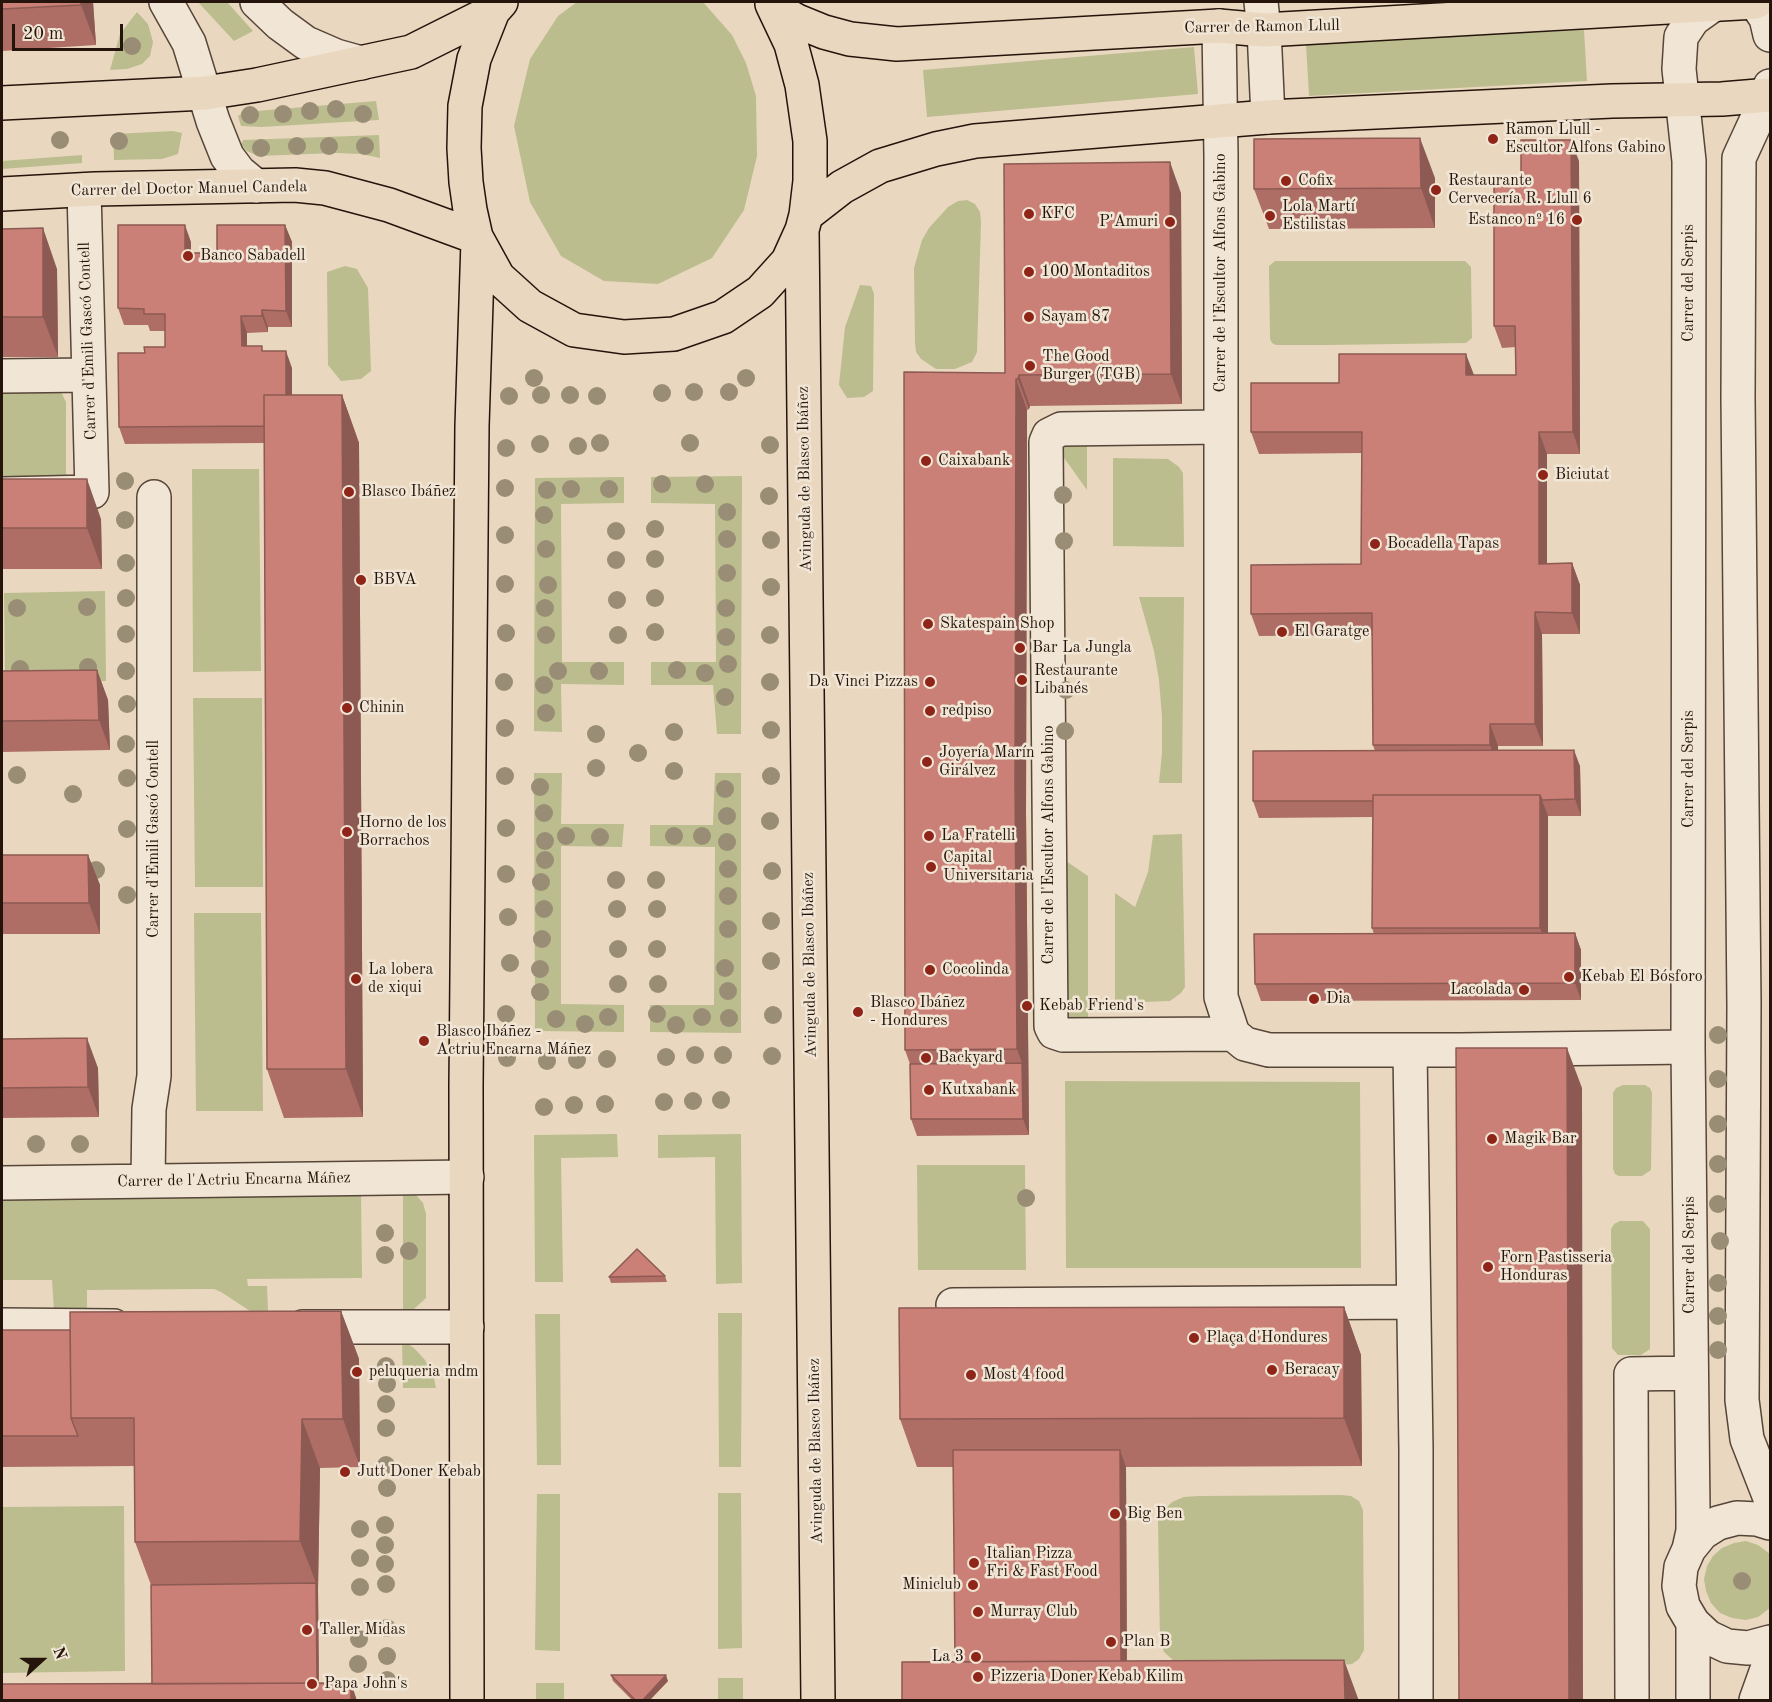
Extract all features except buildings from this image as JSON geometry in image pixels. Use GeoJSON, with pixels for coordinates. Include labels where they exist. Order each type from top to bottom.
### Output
{"type":"FeatureCollection","features":[{"type":"Feature","properties":{"kind":"main road","name":"Carrer de Ramon Llull"},"geometry":{"type":"LineString","coordinates":[[772,5],[797,21],[824,32],[850,39],[897,44],[1219,26],[1262,16],[1740,2]]}},
{"type":"Feature","properties":{"kind":"main road"},"geometry":{"type":"LineString","coordinates":[[477,239],[498,277],[530,306],[574,330],[624,337],[674,334],[723,317],[760,292],[788,261],[804,223],[810,181],[810,141],[802,85],[791,44],[772,5]]}},
{"type":"Feature","properties":{"kind":"main road"},"geometry":{"type":"LineString","coordinates":[[2,103],[205,93],[257,85],[411,52],[497,6]]}},
{"type":"Feature","properties":{"kind":"main road"},"geometry":{"type":"LineString","coordinates":[[468,1701],[466,1177],[472,426],[477,239],[466,182],[464,148],[465,106],[474,59],[497,6]]}},
{"type":"Feature","properties":{"kind":"main road"},"geometry":{"type":"LineString","coordinates":[[804,223],[862,174],[936,148],[975,141],[1268,117],[1682,100],[1770,92]]}},
{"type":"Feature","properties":{"kind":"main road","name":"Carrer del Doctor Manuel Candela"},"geometry":{"type":"LineString","coordinates":[[2,194],[295,185],[343,191],[410,212],[477,239]]}},
{"type":"Feature","properties":{"kind":"main road","name":"Avinguda de Blasco Ibáñez"},"geometry":{"type":"LineString","coordinates":[[804,223],[818,1701]]}},
{"type":"Feature","properties":{"kind":"street"},"geometry":{"type":"LineString","coordinates":[[166,2],[189,43],[213,121],[227,156],[239,172],[256,186]]}},
{"type":"Feature","properties":{"kind":"street"},"geometry":{"type":"LineString","coordinates":[[256,2],[280,24],[306,42],[336,56],[361,63]]}},
{"type":"Feature","properties":{"kind":"street"},"geometry":{"type":"LineString","coordinates":[[1740,2],[1766,18],[1770,35]]}},
{"type":"Feature","properties":{"kind":"street","name":"Carrer del Serpis"},"geometry":{"type":"LineString","coordinates":[[1693,1623],[1683,1606],[1679,1587],[1681,1567],[1689,1549],[1693,1531],[1693,1511],[1688,1047],[1689,161],[1679,69],[1681,37],[1693,19],[1740,2]]}},
{"type":"Feature","properties":{"kind":"street"},"geometry":{"type":"LineString","coordinates":[[1262,16],[1268,117]]}},
{"type":"Feature","properties":{"kind":"street","name":"Carrer de l'Escultor Alfons Gabino"},"geometry":{"type":"LineString","coordinates":[[1219,26],[1221,120],[1221,427],[1221,997],[1239,1039],[1063,1035],[1054,1032],[1051,1026],[1046,442],[1049,435],[1061,429],[1221,427]]}},
{"type":"Feature","properties":{"kind":"street"},"geometry":{"type":"LineString","coordinates":[[1770,92],[1739,158],[1738,410],[1744,1005],[1742,1400],[1747,1439],[1770,1498]]}},
{"type":"Feature","properties":{"kind":"street","name":"Carrer d'Emili Gascó Contell"},"geometry":{"type":"LineString","coordinates":[[2,494],[92,492],[84,190]]}},
{"type":"Feature","properties":{"kind":"street"},"geometry":{"type":"LineString","coordinates":[[2,376],[89,375]]}},
{"type":"Feature","properties":{"kind":"street","name":"Carrer d'Emili Gascó Contell"},"geometry":{"type":"LineString","coordinates":[[148,1181],[149,1109],[154,1076],[154,497]]}},
{"type":"Feature","properties":{"kind":"street"},"geometry":{"type":"LineString","coordinates":[[1239,1039],[1269,1050],[1410,1051],[1688,1047]]}},
{"type":"Feature","properties":{"kind":"street"},"geometry":{"type":"LineString","coordinates":[[1410,1051],[1416,1701]]}},
{"type":"Feature","properties":{"kind":"street","name":"Carrer de l'Actriu Encarna Máñez"},"geometry":{"type":"LineString","coordinates":[[2,1183],[466,1177]]}},
{"type":"Feature","properties":{"kind":"street"},"geometry":{"type":"LineString","coordinates":[[953,1305],[1413,1302]]}},
{"type":"Feature","properties":{"kind":"street"},"geometry":{"type":"LineString","coordinates":[[2,1325],[142,1326]]}},
{"type":"Feature","properties":{"kind":"street"},"geometry":{"type":"LineString","coordinates":[[268,1327],[467,1327]]}},
{"type":"Feature","properties":{"kind":"street"},"geometry":{"type":"LineString","coordinates":[[1632,1701],[1631,1374],[1690,1373]]}},
{"type":"Feature","properties":{"kind":"street"},"geometry":{"type":"LineString","coordinates":[[1689,1549],[1702,1533],[1718,1523],[1737,1518],[1757,1518],[1770,1523]]}},
{"type":"Feature","properties":{"kind":"street"},"geometry":{"type":"LineString","coordinates":[[1693,1623],[1708,1637],[1727,1646],[1748,1648],[1770,1642]]}},
{"type":"Feature","properties":{"kind":"street"},"geometry":{"type":"LineString","coordinates":[[1693,1623],[1693,1701]]}},
{"type":"Feature","properties":{"kind":"street"},"geometry":{"type":"LineString","coordinates":[[1756,1701],[1770,1661]]}},
{"type":"Feature","properties":{"kind":"green space"},"geometry":{"type":"Polygon","coordinates":[[[198,2],[227,2],[253,31],[234,41],[198,2]]]}},
{"type":"Feature","properties":{"kind":"green space"},"geometry":{"type":"Polygon","coordinates":[[[577,2],[703,2],[732,35],[746,63],[756,96],[757,156],[744,210],[712,258],[658,284],[604,281],[561,256],[530,202],[514,126],[530,59],[558,16],[577,2]]]}},
{"type":"Feature","properties":{"kind":"green space"},"geometry":{"type":"Polygon","coordinates":[[[137,12],[148,24],[153,42],[150,56],[142,64],[127,69],[110,70],[120,34],[137,12]]]}},
{"type":"Feature","properties":{"kind":"green space"},"geometry":{"type":"Polygon","coordinates":[[[1584,30],[1587,81],[1309,96],[1306,44],[1584,30]]]}},
{"type":"Feature","properties":{"kind":"green space"},"geometry":{"type":"Polygon","coordinates":[[[1194,47],[1198,94],[927,117],[923,70],[1194,47]]]}},
{"type":"Feature","properties":{"kind":"green space"},"geometry":{"type":"Polygon","coordinates":[[[376,101],[379,120],[261,127],[241,126],[238,116],[244,112],[376,101]]]}},
{"type":"Feature","properties":{"kind":"green space"},"geometry":{"type":"Polygon","coordinates":[[[173,131],[182,133],[178,154],[162,159],[114,160],[113,134],[173,131]]]}},
{"type":"Feature","properties":{"kind":"green space"},"geometry":{"type":"Polygon","coordinates":[[[379,135],[380,158],[361,154],[336,153],[258,156],[241,145],[243,140],[379,135]]]}},
{"type":"Feature","properties":{"kind":"green space"},"geometry":{"type":"Polygon","coordinates":[[[82,155],[82,163],[2,169],[2,161],[82,155]]]}},
{"type":"Feature","properties":{"kind":"green space"},"geometry":{"type":"Polygon","coordinates":[[[967,200],[975,204],[980,212],[981,222],[977,352],[972,362],[955,369],[936,369],[921,359],[916,352],[914,268],[922,240],[929,228],[948,207],[958,201],[967,200]]]}},
{"type":"Feature","properties":{"kind":"green space"},"geometry":{"type":"Polygon","coordinates":[[[1275,261],[1465,261],[1471,267],[1472,338],[1466,343],[1276,345],[1270,339],[1269,266],[1275,261]]]}},
{"type":"Feature","properties":{"kind":"green space"},"geometry":{"type":"Polygon","coordinates":[[[345,266],[357,269],[368,288],[371,371],[361,379],[341,381],[328,365],[327,272],[345,266]]]}},
{"type":"Feature","properties":{"kind":"green space"},"geometry":{"type":"Polygon","coordinates":[[[860,285],[871,286],[874,294],[873,391],[864,397],[847,398],[839,385],[845,327],[860,285]]]}},
{"type":"Feature","properties":{"kind":"green space"},"geometry":{"type":"Polygon","coordinates":[[[56,390],[61,392],[66,402],[66,476],[2,482],[2,392],[56,390]]]}},
{"type":"Feature","properties":{"kind":"green space"},"geometry":{"type":"Polygon","coordinates":[[[1063,438],[1087,438],[1087,490],[1062,455],[1063,438]]]}},
{"type":"Feature","properties":{"kind":"green space"},"geometry":{"type":"Polygon","coordinates":[[[1113,458],[1168,459],[1179,467],[1183,473],[1184,547],[1113,546],[1113,458]]]}},
{"type":"Feature","properties":{"kind":"green space"},"geometry":{"type":"Polygon","coordinates":[[[192,469],[259,469],[261,671],[193,672],[192,469]]]}},
{"type":"Feature","properties":{"kind":"green space"},"geometry":{"type":"Polygon","coordinates":[[[742,476],[741,734],[717,734],[713,685],[651,685],[651,662],[716,662],[715,504],[651,503],[651,477],[742,476]]]}},
{"type":"Feature","properties":{"kind":"green space"},"geometry":{"type":"Polygon","coordinates":[[[624,477],[624,503],[561,504],[562,662],[624,662],[624,685],[561,684],[562,732],[534,731],[535,478],[624,477]]]}},
{"type":"Feature","properties":{"kind":"green space"},"geometry":{"type":"Polygon","coordinates":[[[105,591],[106,681],[5,683],[4,593],[105,591]]]}},
{"type":"Feature","properties":{"kind":"green space"},"geometry":{"type":"Polygon","coordinates":[[[1139,597],[1184,597],[1182,783],[1159,783],[1162,717],[1159,680],[1154,651],[1139,597]]]}},
{"type":"Feature","properties":{"kind":"green space"},"geometry":{"type":"Polygon","coordinates":[[[193,698],[262,698],[263,887],[195,887],[193,698]]]}},
{"type":"Feature","properties":{"kind":"green space"},"geometry":{"type":"Polygon","coordinates":[[[534,773],[562,773],[561,824],[624,824],[622,847],[561,846],[561,1004],[624,1005],[624,1032],[535,1031],[534,773]]]}},
{"type":"Feature","properties":{"kind":"green space"},"geometry":{"type":"Polygon","coordinates":[[[715,773],[741,773],[741,1033],[650,1032],[650,1005],[714,1005],[715,847],[650,846],[650,825],[713,825],[715,773]]]}},
{"type":"Feature","properties":{"kind":"green space"},"geometry":{"type":"Polygon","coordinates":[[[1182,834],[1185,987],[1170,1001],[1115,1003],[1115,893],[1135,907],[1148,872],[1153,835],[1182,834]]]}},
{"type":"Feature","properties":{"kind":"green space"},"geometry":{"type":"Polygon","coordinates":[[[1063,859],[1088,876],[1088,1021],[1064,1022],[1063,859]]]}},
{"type":"Feature","properties":{"kind":"green space"},"geometry":{"type":"Polygon","coordinates":[[[194,913],[261,913],[263,1111],[196,1111],[194,913]]]}},
{"type":"Feature","properties":{"kind":"green space"},"geometry":{"type":"Polygon","coordinates":[[[1065,1081],[1360,1082],[1361,1268],[1066,1268],[1065,1081]]]}},
{"type":"Feature","properties":{"kind":"green space"},"geometry":{"type":"Polygon","coordinates":[[[1623,1085],[1645,1085],[1652,1093],[1651,1170],[1642,1176],[1619,1176],[1613,1169],[1613,1093],[1616,1088],[1623,1085]]]}},
{"type":"Feature","properties":{"kind":"green space"},"geometry":{"type":"Polygon","coordinates":[[[617,1134],[618,1157],[561,1158],[563,1282],[535,1282],[534,1135],[617,1134]]]}},
{"type":"Feature","properties":{"kind":"green space"},"geometry":{"type":"Polygon","coordinates":[[[741,1134],[742,1283],[716,1284],[715,1157],[658,1158],[658,1135],[741,1134]]]}},
{"type":"Feature","properties":{"kind":"green space"},"geometry":{"type":"Polygon","coordinates":[[[917,1165],[1025,1165],[1026,1270],[918,1270],[917,1165]]]}},
{"type":"Feature","properties":{"kind":"green space"},"geometry":{"type":"Polygon","coordinates":[[[361,1190],[362,1278],[247,1279],[248,1286],[267,1286],[268,1311],[250,1311],[221,1292],[214,1289],[201,1289],[87,1290],[87,1310],[54,1311],[52,1280],[2,1280],[2,1192],[361,1190]]]}},
{"type":"Feature","properties":{"kind":"green space"},"geometry":{"type":"Polygon","coordinates":[[[403,1190],[416,1195],[423,1203],[426,1214],[426,1298],[413,1310],[403,1312],[403,1190]]]}},
{"type":"Feature","properties":{"kind":"green space"},"geometry":{"type":"Polygon","coordinates":[[[1620,1221],[1643,1221],[1650,1229],[1650,1349],[1641,1355],[1618,1355],[1612,1348],[1611,1229],[1620,1221]]]}},
{"type":"Feature","properties":{"kind":"green space"},"geometry":{"type":"Polygon","coordinates":[[[718,1313],[742,1313],[741,1467],[719,1467],[718,1313]]]}},
{"type":"Feature","properties":{"kind":"green space"},"geometry":{"type":"Polygon","coordinates":[[[535,1314],[560,1314],[561,1465],[537,1465],[535,1314]]]}},
{"type":"Feature","properties":{"kind":"green space"},"geometry":{"type":"Polygon","coordinates":[[[402,1340],[414,1348],[425,1360],[436,1388],[403,1388],[402,1340]]]}},
{"type":"Feature","properties":{"kind":"green space"},"geometry":{"type":"Polygon","coordinates":[[[718,1493],[741,1493],[742,1648],[718,1649],[718,1493]]]}},
{"type":"Feature","properties":{"kind":"green space"},"geometry":{"type":"Polygon","coordinates":[[[537,1494],[560,1494],[560,1651],[535,1650],[537,1494]]]}},
{"type":"Feature","properties":{"kind":"green space"},"geometry":{"type":"Polygon","coordinates":[[[1198,1496],[1351,1496],[1359,1501],[1363,1510],[1364,1650],[1359,1659],[1352,1664],[1342,1665],[1174,1661],[1164,1652],[1160,1641],[1158,1520],[1172,1502],[1184,1497],[1198,1496]]]}},
{"type":"Feature","properties":{"kind":"green space"},"geometry":{"type":"Polygon","coordinates":[[[124,1506],[125,1671],[2,1673],[2,1507],[124,1506]]]}},
{"type":"Feature","properties":{"kind":"green space"},"geometry":{"type":"Polygon","coordinates":[[[1746,1541],[1758,1545],[1770,1554],[1770,1608],[1758,1617],[1746,1620],[1720,1613],[1711,1603],[1704,1579],[1707,1566],[1713,1556],[1722,1548],[1746,1541]]]}},
{"type":"Feature","properties":{"kind":"green space"},"geometry":{"type":"Polygon","coordinates":[[[718,1678],[743,1678],[743,1700],[718,1700],[718,1678]]]}},
{"type":"Feature","properties":{"kind":"green space"},"geometry":{"type":"Polygon","coordinates":[[[536,1683],[564,1683],[564,1700],[536,1700],[536,1683]]]}},
{"type":"Feature","properties":{"kind":"place","name":"Ramon Llull - Escultor Alfons Gabino"},"geometry":{"type":"Point","coordinates":[1493,139]}},
{"type":"Feature","properties":{"kind":"place","name":"Cofix"},"geometry":{"type":"Point","coordinates":[1286,181]}},
{"type":"Feature","properties":{"kind":"place","name":"Restaurante Cervecería R. Llull 6"},"geometry":{"type":"Point","coordinates":[1436,190]}},
{"type":"Feature","properties":{"kind":"place","name":"KFC"},"geometry":{"type":"Point","coordinates":[1029,214]}},
{"type":"Feature","properties":{"kind":"place","name":"Lola Martí Estilistas"},"geometry":{"type":"Point","coordinates":[1270,216]}},
{"type":"Feature","properties":{"kind":"place","name":"Estanco nº 16"},"geometry":{"type":"Point","coordinates":[1577,220]}},
{"type":"Feature","properties":{"kind":"place","name":"P'Amuri"},"geometry":{"type":"Point","coordinates":[1170,222]}},
{"type":"Feature","properties":{"kind":"place","name":"Banco Sabadell"},"geometry":{"type":"Point","coordinates":[188,256]}},
{"type":"Feature","properties":{"kind":"place","name":"100 Montaditos"},"geometry":{"type":"Point","coordinates":[1029,272]}},
{"type":"Feature","properties":{"kind":"place","name":"Sayam 87"},"geometry":{"type":"Point","coordinates":[1029,317]}},
{"type":"Feature","properties":{"kind":"place","name":"The Good Burger (TGB)"},"geometry":{"type":"Point","coordinates":[1030,366]}},
{"type":"Feature","properties":{"kind":"place","name":"Caixabank"},"geometry":{"type":"Point","coordinates":[926,461]}},
{"type":"Feature","properties":{"kind":"place","name":"Biciutat"},"geometry":{"type":"Point","coordinates":[1543,475]}},
{"type":"Feature","properties":{"kind":"place","name":"Blasco Ibáñez"},"geometry":{"type":"Point","coordinates":[349,492]}},
{"type":"Feature","properties":{"kind":"place","name":"Bocadella Tapas"},"geometry":{"type":"Point","coordinates":[1375,544]}},
{"type":"Feature","properties":{"kind":"place","name":"BBVA"},"geometry":{"type":"Point","coordinates":[361,580]}},
{"type":"Feature","properties":{"kind":"place","name":"Skatespain Shop"},"geometry":{"type":"Point","coordinates":[928,624]}},
{"type":"Feature","properties":{"kind":"place","name":"El Garatge"},"geometry":{"type":"Point","coordinates":[1282,632]}},
{"type":"Feature","properties":{"kind":"place","name":"Bar La Jungla"},"geometry":{"type":"Point","coordinates":[1020,648]}},
{"type":"Feature","properties":{"kind":"place","name":"Restaurante Libanés"},"geometry":{"type":"Point","coordinates":[1022,680]}},
{"type":"Feature","properties":{"kind":"place","name":"Da Vinci Pizzas"},"geometry":{"type":"Point","coordinates":[930,682]}},
{"type":"Feature","properties":{"kind":"place","name":"Chinin"},"geometry":{"type":"Point","coordinates":[347,708]}},
{"type":"Feature","properties":{"kind":"place","name":"redpiso"},"geometry":{"type":"Point","coordinates":[930,711]}},
{"type":"Feature","properties":{"kind":"place","name":"Joyería Marín Girálvez"},"geometry":{"type":"Point","coordinates":[927,762]}},
{"type":"Feature","properties":{"kind":"place","name":"Horno de los Borrachos"},"geometry":{"type":"Point","coordinates":[347,832]}},
{"type":"Feature","properties":{"kind":"place","name":"La Fratelli"},"geometry":{"type":"Point","coordinates":[929,836]}},
{"type":"Feature","properties":{"kind":"place","name":"Capital Universitaria"},"geometry":{"type":"Point","coordinates":[931,867]}},
{"type":"Feature","properties":{"kind":"place","name":"Cocolinda"},"geometry":{"type":"Point","coordinates":[930,970]}},
{"type":"Feature","properties":{"kind":"place","name":"Kebab El Bósforo"},"geometry":{"type":"Point","coordinates":[1569,977]}},
{"type":"Feature","properties":{"kind":"place","name":"La lobera de xiqui"},"geometry":{"type":"Point","coordinates":[356,979]}},
{"type":"Feature","properties":{"kind":"place","name":"Lacolada"},"geometry":{"type":"Point","coordinates":[1524,990]}},
{"type":"Feature","properties":{"kind":"place","name":"Dia"},"geometry":{"type":"Point","coordinates":[1314,999]}},
{"type":"Feature","properties":{"kind":"place","name":"Kebab Friend's"},"geometry":{"type":"Point","coordinates":[1027,1006]}},
{"type":"Feature","properties":{"kind":"place","name":"Blasco Ibáñez - Hondures"},"geometry":{"type":"Point","coordinates":[858,1012]}},
{"type":"Feature","properties":{"kind":"place","name":"Blasco Ibáñez - Actriu Encarna Máñez"},"geometry":{"type":"Point","coordinates":[424,1041]}},
{"type":"Feature","properties":{"kind":"place","name":"Backyard"},"geometry":{"type":"Point","coordinates":[926,1058]}},
{"type":"Feature","properties":{"kind":"place","name":"Kutxabank"},"geometry":{"type":"Point","coordinates":[929,1090]}},
{"type":"Feature","properties":{"kind":"place","name":"Magik Bar"},"geometry":{"type":"Point","coordinates":[1492,1139]}},
{"type":"Feature","properties":{"kind":"place","name":"Forn Pastisseria Honduras"},"geometry":{"type":"Point","coordinates":[1488,1267]}},
{"type":"Feature","properties":{"kind":"place","name":"Plaça d'Hondures"},"geometry":{"type":"Point","coordinates":[1194,1338]}},
{"type":"Feature","properties":{"kind":"place","name":"Beracay"},"geometry":{"type":"Point","coordinates":[1272,1370]}},
{"type":"Feature","properties":{"kind":"place","name":"peluqueria mdm"},"geometry":{"type":"Point","coordinates":[357,1372]}},
{"type":"Feature","properties":{"kind":"place","name":"Most 4 food"},"geometry":{"type":"Point","coordinates":[971,1375]}},
{"type":"Feature","properties":{"kind":"place","name":"Jutt Doner Kebab"},"geometry":{"type":"Point","coordinates":[345,1472]}},
{"type":"Feature","properties":{"kind":"place","name":"Big Ben"},"geometry":{"type":"Point","coordinates":[1115,1514]}},
{"type":"Feature","properties":{"kind":"place","name":"Italian Pizza Fri & Fast Food"},"geometry":{"type":"Point","coordinates":[974,1563]}},
{"type":"Feature","properties":{"kind":"place","name":"Miniclub"},"geometry":{"type":"Point","coordinates":[973,1585]}},
{"type":"Feature","properties":{"kind":"place","name":"Murray Club"},"geometry":{"type":"Point","coordinates":[978,1612]}},
{"type":"Feature","properties":{"kind":"place","name":"Taller Midas"},"geometry":{"type":"Point","coordinates":[307,1630]}},
{"type":"Feature","properties":{"kind":"place","name":"Plan B"},"geometry":{"type":"Point","coordinates":[1111,1642]}},
{"type":"Feature","properties":{"kind":"place","name":"La 3"},"geometry":{"type":"Point","coordinates":[976,1657]}},
{"type":"Feature","properties":{"kind":"place","name":"Pizzeria Doner Kebab Kilim"},"geometry":{"type":"Point","coordinates":[978,1677]}},
{"type":"Feature","properties":{"kind":"place","name":"Papa John's"},"geometry":{"type":"Point","coordinates":[312,1684]}}]}
